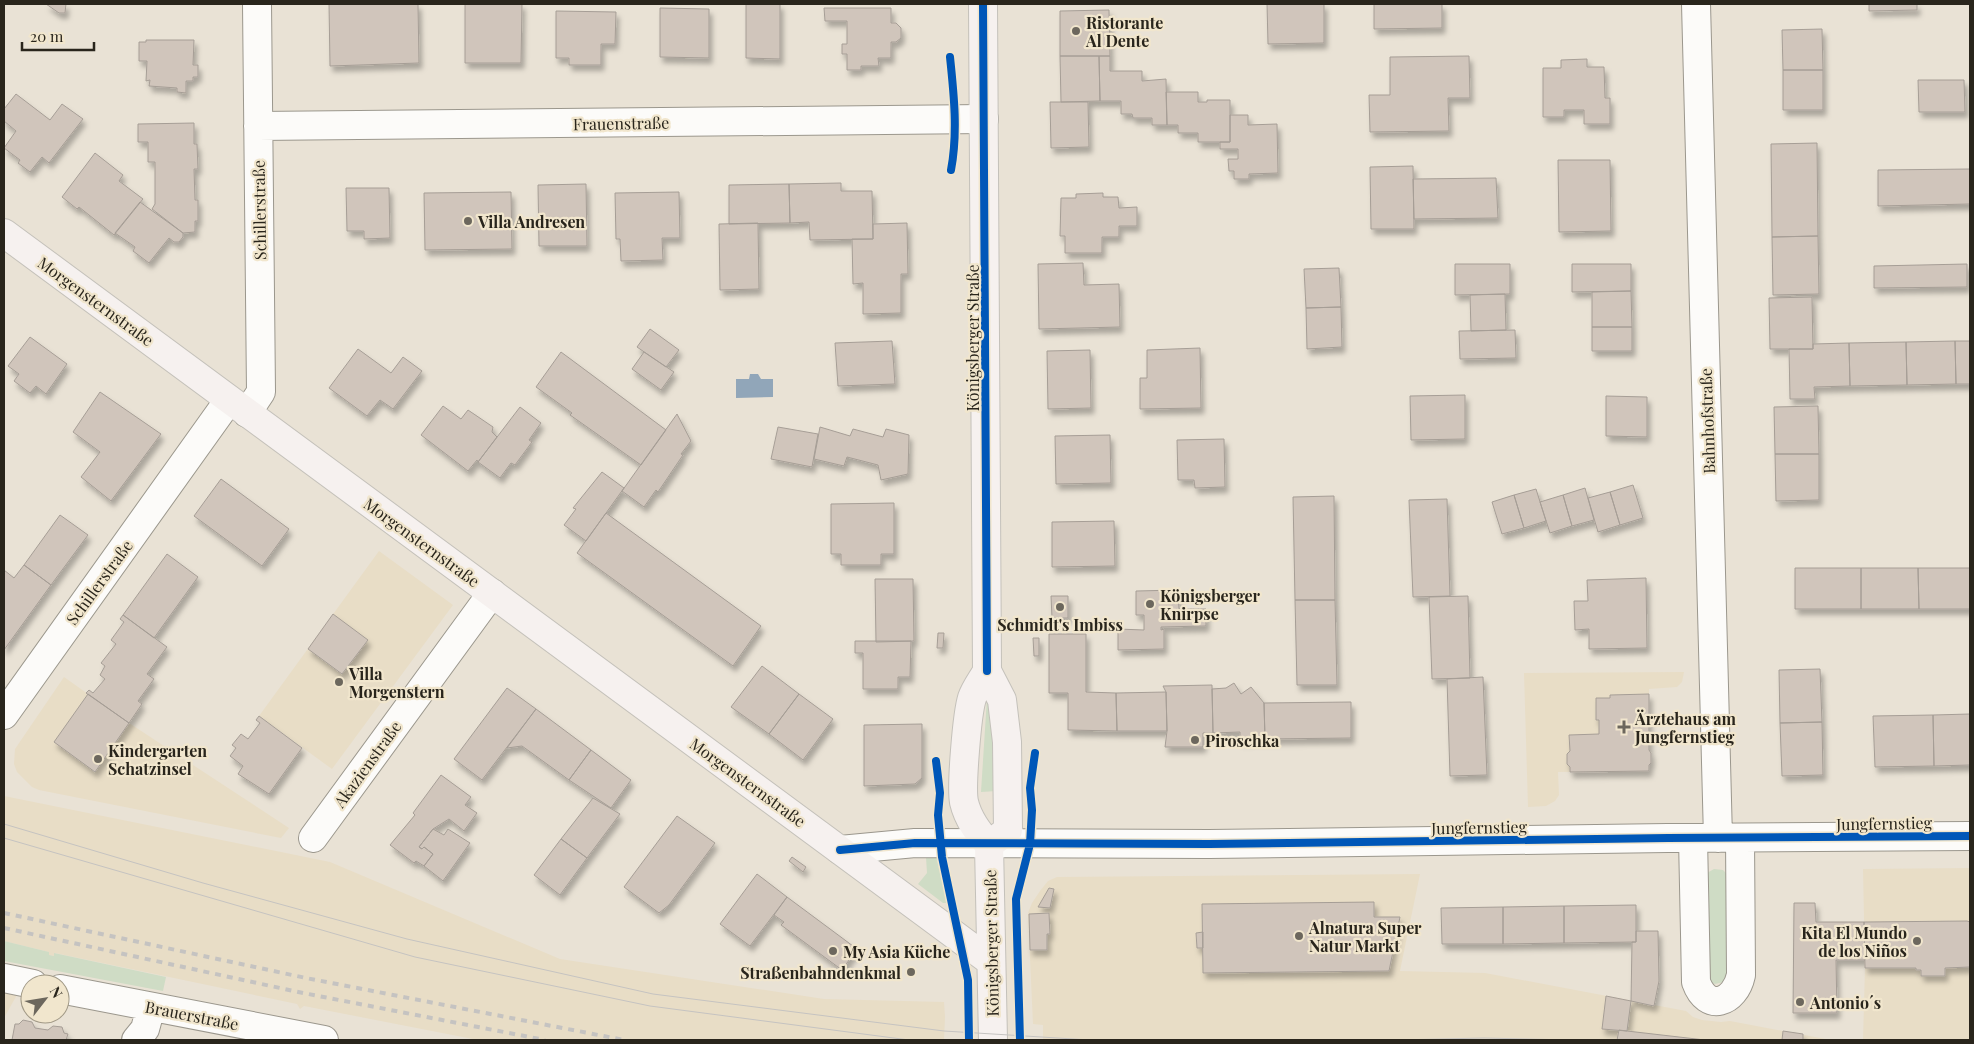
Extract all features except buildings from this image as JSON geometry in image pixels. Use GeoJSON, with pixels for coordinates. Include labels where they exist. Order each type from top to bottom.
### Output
{"type":"FeatureCollection","features":[{"type":"Feature","properties":{"kind":"main road","name":"Königsberger Straße"},"geometry":{"type":"LineString","coordinates":[[983,4],[987,671],[1002,700],[1007,742],[1009,800],[1008,830],[989,845],[993,1040]]}},
{"type":"Feature","properties":{"kind":"main road","name":"Morgensternstraße"},"geometry":{"type":"LineString","coordinates":[[4,233],[990,961]]}},
{"type":"Feature","properties":{"kind":"main road"},"geometry":{"type":"LineString","coordinates":[[987,671],[972,697],[963,787],[964,802],[972,825],[989,845]]}},
{"type":"Feature","properties":{"kind":"street","name":"Schillerstraße"},"geometry":{"type":"LineString","coordinates":[[4,715],[238,406],[261,392],[257,4]]}},
{"type":"Feature","properties":{"kind":"street","name":"Bahnhofstraße"},"geometry":{"type":"LineString","coordinates":[[1696,4],[1717,838]]}},
{"type":"Feature","properties":{"kind":"street","name":"Frauenstraße"},"geometry":{"type":"LineString","coordinates":[[258,126],[984,119]]}},
{"type":"Feature","properties":{"kind":"street","name":"Akazienstraße"},"geometry":{"type":"LineString","coordinates":[[313,838],[492,593]]}},
{"type":"Feature","properties":{"kind":"street","name":"Jungfernstieg"},"geometry":{"type":"LineString","coordinates":[[989,845],[1970,836]]}},
{"type":"Feature","properties":{"kind":"street"},"geometry":{"type":"LineString","coordinates":[[1717,838],[1741,975],[1738,986],[1723,1001],[1712,1001],[1704,998],[1696,982],[1717,838]]}},
{"type":"Feature","properties":{"kind":"street"},"geometry":{"type":"LineString","coordinates":[[840,850],[915,843],[989,845]]}},
{"type":"Feature","properties":{"kind":"street"},"geometry":{"type":"LineString","coordinates":[[4,978],[20,981]]}},
{"type":"Feature","properties":{"kind":"street","name":"Brauerstraße"},"geometry":{"type":"LineString","coordinates":[[70,991],[324,1040]]}},
{"type":"Feature","properties":{"kind":"street"},"geometry":{"type":"LineString","coordinates":[[136,1040],[145,1029],[151,1007]]}},
{"type":"Feature","properties":{"kind":"shaded area","name":"Villa Morgenstern"},"geometry":{"type":"Polygon","coordinates":[[[379,551],[453,605],[332,769],[259,716],[379,551]]]}},
{"type":"Feature","properties":{"kind":"shaded area"},"geometry":{"type":"Polygon","coordinates":[[[1684,672],[1682,682],[1677,687],[1649,689],[1649,750],[1651,753],[1651,763],[1649,771],[1558,772],[1559,795],[1555,801],[1546,806],[1528,807],[1524,673],[1684,672]]]}},
{"type":"Feature","properties":{"kind":"shaded area","name":"Kindergarten Schatzinsel"},"geometry":{"type":"Polygon","coordinates":[[[64,677],[129,723],[289,828],[281,838],[39,790],[32,787],[17,772],[14,764],[15,749],[64,677]]]}},
{"type":"Feature","properties":{"kind":"shaded area"},"geometry":{"type":"Polygon","coordinates":[[[4,796],[330,862],[560,959],[824,999],[944,1002],[944,1040],[478,1040],[304,1006],[300,1009],[297,1004],[55,953],[54,956],[48,955],[49,952],[4,941],[4,796]]]}},
{"type":"Feature","properties":{"kind":"shaded area","name":"Kita El Mundo de los Niños"},"geometry":{"type":"Polygon","coordinates":[[[1970,868],[1970,1040],[1863,1040],[1865,968],[1863,869],[1970,868]]]}},
{"type":"Feature","properties":{"kind":"shaded area"},"geometry":{"type":"Polygon","coordinates":[[[1420,874],[1400,971],[1485,973],[1686,1011],[1693,1017],[1702,1020],[1730,1021],[1831,1040],[1043,1040],[1043,1025],[1033,1024],[1028,913],[1032,903],[1048,881],[1057,877],[1420,874]]]}},
{"type":"Feature","properties":{"kind":"shaded area"},"geometry":{"type":"Polygon","coordinates":[[[4,991],[18,993],[4,1018],[4,991]]]}},
{"type":"Feature","properties":{"kind":"green space"},"geometry":{"type":"Polygon","coordinates":[[[987,698],[991,698],[997,791],[981,792],[987,698]]]}},
{"type":"Feature","properties":{"kind":"green space"},"geometry":{"type":"Polygon","coordinates":[[[938,856],[948,903],[943,903],[918,884],[927,873],[926,857],[938,856]]]}},
{"type":"Feature","properties":{"kind":"green space"},"geometry":{"type":"Polygon","coordinates":[[[1714,869],[1723,870],[1729,876],[1730,970],[1724,982],[1715,984],[1709,981],[1707,873],[1714,869]]]}},
{"type":"Feature","properties":{"kind":"green space"},"geometry":{"type":"Polygon","coordinates":[[[4,941],[49,952],[49,955],[54,956],[54,953],[166,977],[163,991],[4,961],[4,941]]]}},
{"type":"Feature","properties":{"kind":"water"},"geometry":{"type":"Polygon","coordinates":[[[750,374],[758,374],[761,379],[773,379],[773,397],[736,398],[736,379],[749,379],[750,374]]]}},
{"type":"Feature","properties":{"kind":"tram line"},"geometry":{"type":"LineString","coordinates":[[4,824],[203,883],[407,939],[653,994],[944,1031],[1090,1040]]}},
{"type":"Feature","properties":{"kind":"tram line"},"geometry":{"type":"LineString","coordinates":[[4,838],[415,957],[650,1006],[909,1040]]}},
{"type":"Feature","properties":{"kind":"tram line"},"geometry":{"type":"LineString","coordinates":[[1397,1040],[1484,1038],[1569,1040]]}},
{"type":"Feature","properties":{"kind":"railway"},"geometry":{"type":"LineString","coordinates":[[4,913],[306,978],[624,1040]]}},
{"type":"Feature","properties":{"kind":"railway"},"geometry":{"type":"LineString","coordinates":[[4,928],[303,993],[545,1040]]}},
{"type":"Feature","properties":{"kind":"cycle path"},"geometry":{"type":"LineString","coordinates":[[983,4],[987,671]]}},
{"type":"Feature","properties":{"kind":"cycle path"},"geometry":{"type":"LineString","coordinates":[[950,57],[955,128],[951,170]]}},
{"type":"Feature","properties":{"kind":"cycle path"},"geometry":{"type":"LineString","coordinates":[[1020,1040],[1016,899],[1030,844],[1032,810],[1030,788],[1035,753]]}},
{"type":"Feature","properties":{"kind":"cycle path"},"geometry":{"type":"LineString","coordinates":[[936,761],[940,793],[938,815],[942,857],[968,980],[969,1040]]}},
{"type":"Feature","properties":{"kind":"cycle path"},"geometry":{"type":"LineString","coordinates":[[840,850],[915,843],[1209,844],[1970,836]]}},
{"type":"Feature","properties":{"kind":"place","name":"Ristorante Al Dente"},"geometry":{"type":"Point","coordinates":[1076,31]}},
{"type":"Feature","properties":{"kind":"place","name":"Villa Andresen"},"geometry":{"type":"Point","coordinates":[468,221]}},
{"type":"Feature","properties":{"kind":"place","name":"Königsberger Knirpse"},"geometry":{"type":"Point","coordinates":[1150,604]}},
{"type":"Feature","properties":{"kind":"place","name":"Schmidt's Imbiss"},"geometry":{"type":"Point","coordinates":[1060,607]}},
{"type":"Feature","properties":{"kind":"place","name":"Villa Morgenstern"},"geometry":{"type":"Point","coordinates":[339,682]}},
{"type":"Feature","properties":{"kind":"place","name":"Ärztehaus am Jungfernstieg"},"geometry":{"type":"Point","coordinates":[1624,727]}},
{"type":"Feature","properties":{"kind":"place","name":"Piroschka"},"geometry":{"type":"Point","coordinates":[1195,740]}},
{"type":"Feature","properties":{"kind":"place","name":"Kindergarten Schatzinsel"},"geometry":{"type":"Point","coordinates":[98,759]}},
{"type":"Feature","properties":{"kind":"place","name":"Alnatura Super Natur Markt"},"geometry":{"type":"Point","coordinates":[1299,936]}},
{"type":"Feature","properties":{"kind":"place","name":"Kita El Mundo de los Niños"},"geometry":{"type":"Point","coordinates":[1917,941]}},
{"type":"Feature","properties":{"kind":"place","name":"My Asia Küche"},"geometry":{"type":"Point","coordinates":[833,951]}},
{"type":"Feature","properties":{"kind":"place","name":"Straßenbahndenkmal"},"geometry":{"type":"Point","coordinates":[911,972]}},
{"type":"Feature","properties":{"kind":"place","name":"Antonio´s"},"geometry":{"type":"Point","coordinates":[1800,1002]}}]}
